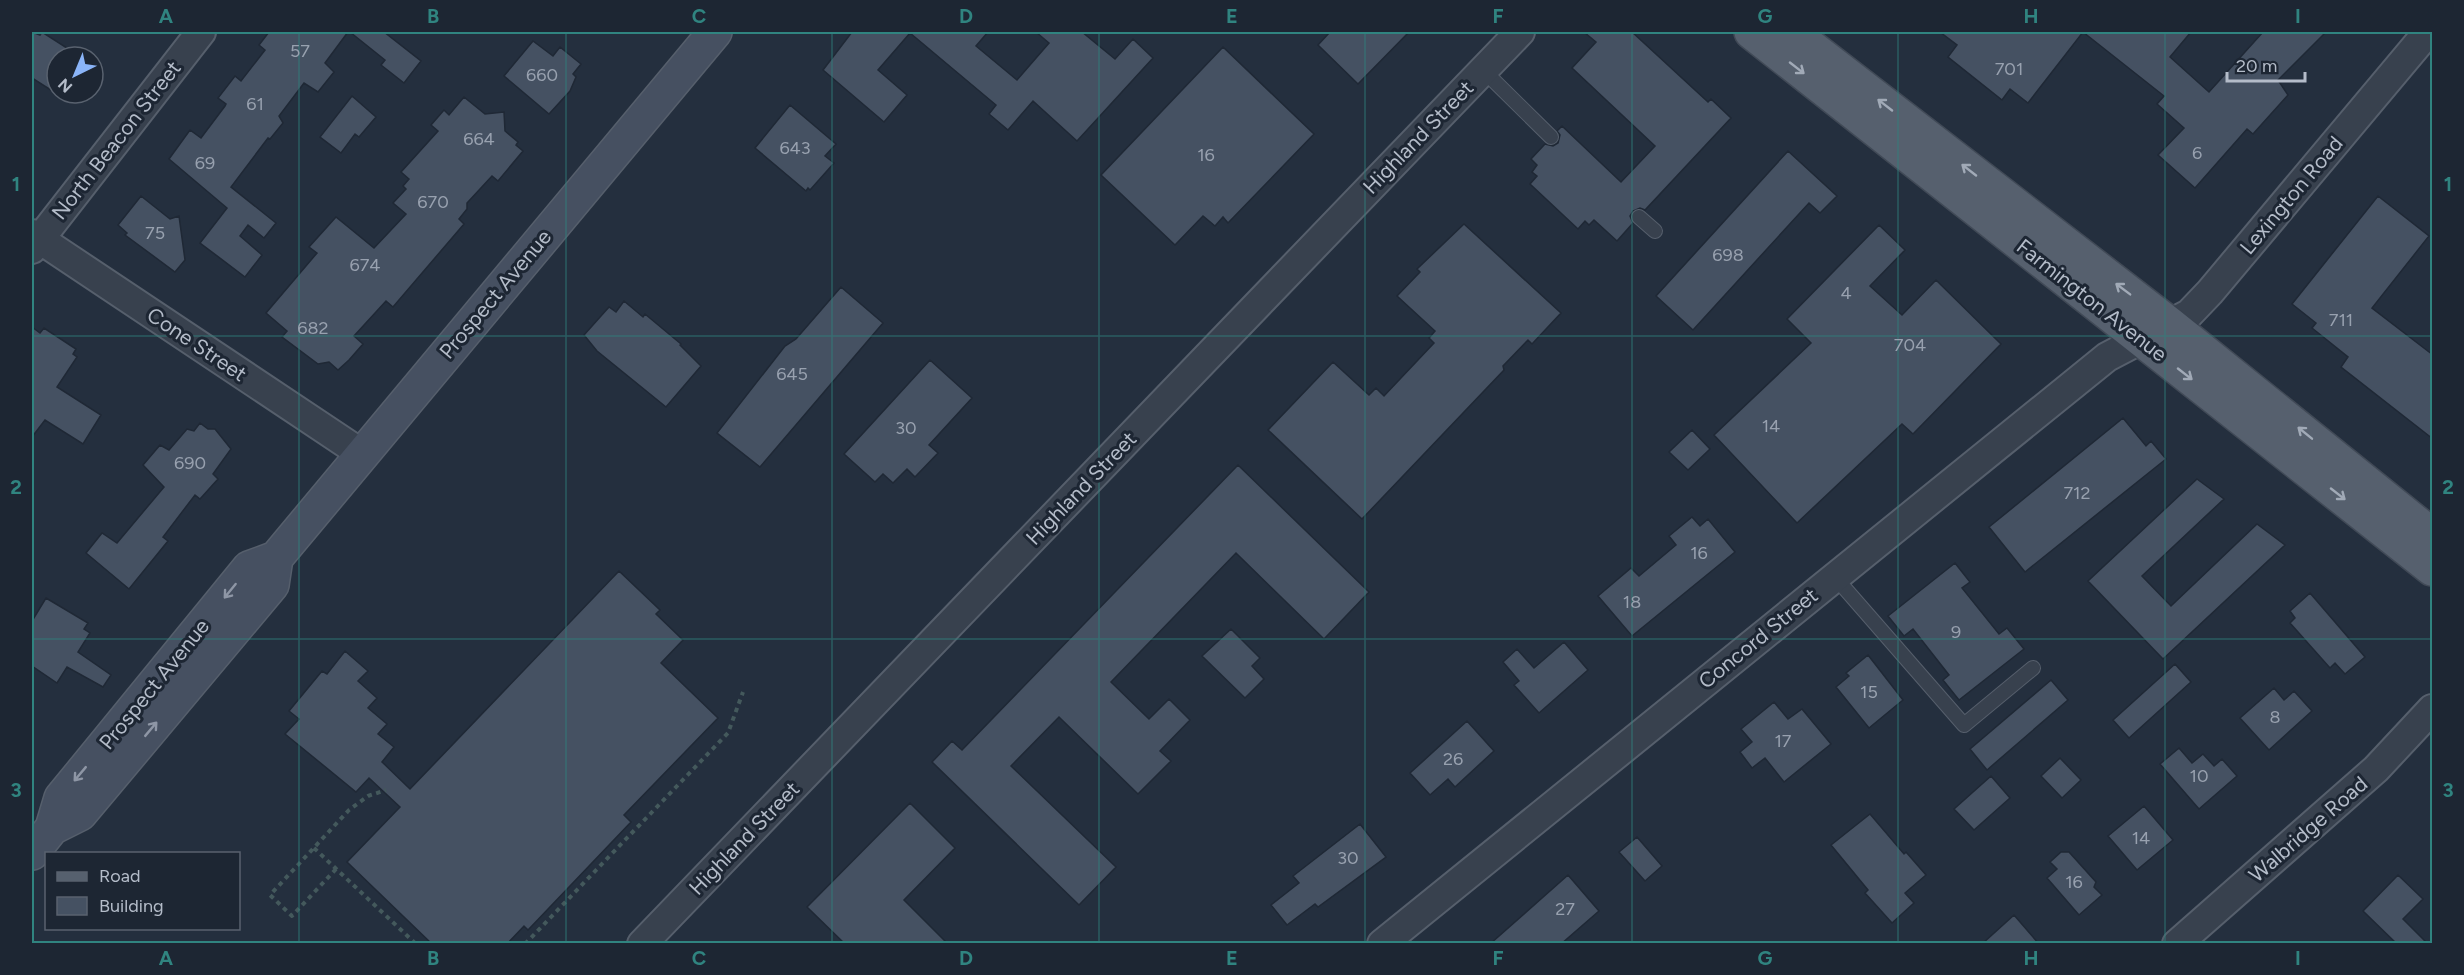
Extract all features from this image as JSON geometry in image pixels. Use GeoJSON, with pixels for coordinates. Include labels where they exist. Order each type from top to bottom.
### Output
{"type":"FeatureCollection","features":[{"type":"Feature","properties":{"kind":"main road","name":"Prospect Avenue"},"geometry":{"type":"LineString","coordinates":[[32,853],[52,828],[80,814],[272,585],[276,558],[715,32]]}},
{"type":"Feature","properties":{"kind":"main road","name":"Farmington Avenue"},"geometry":{"type":"LineString","coordinates":[[1751,32],[2433,569]]}},
{"type":"Feature","properties":{"kind":"main road","name":"Farmington Avenue"},"geometry":{"type":"LineString","coordinates":[[1792,32],[2170,324],[2433,535]]}},
{"type":"Feature","properties":{"kind":"street","name":"North Beacon Street"},"geometry":{"type":"LineString","coordinates":[[34,240],[201,32]]}},
{"type":"Feature","properties":{"kind":"street","name":"Highland Street"},"geometry":{"type":"LineString","coordinates":[[642,944],[1520,32]]}},
{"type":"Feature","properties":{"kind":"street","name":"Lexington Road"},"geometry":{"type":"LineString","coordinates":[[2139,338],[2188,314],[2210,292],[2428,32]]}},
{"type":"Feature","properties":{"kind":"street","name":"Cone Street"},"geometry":{"type":"LineString","coordinates":[[34,240],[362,454]]}},
{"type":"Feature","properties":{"kind":"street","name":"Concord Street"},"geometry":{"type":"LineString","coordinates":[[1382,944],[2107,357],[2139,338]]}},
{"type":"Feature","properties":{"kind":"street","name":"Walbridge Road"},"geometry":{"type":"LineString","coordinates":[[2177,944],[2376,769],[2433,709]]}},
{"type":"Feature","properties":{"kind":"lane"},"geometry":{"type":"LineString","coordinates":[[1483,70],[1551,137]]}},
{"type":"Feature","properties":{"kind":"lane"},"geometry":{"type":"LineString","coordinates":[[1639,216],[1654,231]]}},
{"type":"Feature","properties":{"kind":"lane"},"geometry":{"type":"LineString","coordinates":[[1834,576],[1964,725],[2033,668]]}},
{"type":"Feature","properties":{"kind":"path"},"geometry":{"type":"LineString","coordinates":[[525,944],[728,733],[743,692]]}},
{"type":"Feature","properties":{"kind":"path"},"geometry":{"type":"LineString","coordinates":[[336,869],[292,916],[270,896],[360,800],[386,790]]}},
{"type":"Feature","properties":{"kind":"path"},"geometry":{"type":"LineString","coordinates":[[314,848],[416,944]]}},
{"type":"Feature","properties":{"kind":"building"},"geometry":{"type":"Polygon","coordinates":[[[32,32],[40,35],[42,32],[62,45],[45,45],[45,86],[32,78],[32,32]]]}},
{"type":"Feature","properties":{"kind":"building"},"geometry":{"type":"Polygon","coordinates":[[[269,32],[348,32],[325,63],[334,72],[318,92],[304,83],[279,116],[283,123],[270,139],[268,138],[231,187],[276,223],[264,238],[248,225],[240,236],[262,255],[245,277],[200,243],[227,208],[169,159],[190,130],[201,138],[226,104],[218,98],[235,76],[241,81],[265,50],[259,45],[269,32]]]}},
{"type":"Feature","properties":{"kind":"building"},"geometry":{"type":"Polygon","coordinates":[[[350,32],[384,32],[421,61],[404,83],[381,65],[385,60],[350,32]]]}},
{"type":"Feature","properties":{"kind":"building"},"geometry":{"type":"Polygon","coordinates":[[[852,32],[988,32],[976,46],[1017,80],[1049,43],[1036,32],[1082,32],[1115,59],[1133,39],[1153,58],[1077,141],[1033,101],[1008,130],[989,114],[996,105],[910,33],[878,70],[907,95],[884,122],[823,70],[852,32]]]}},
{"type":"Feature","properties":{"kind":"building"},"geometry":{"type":"Polygon","coordinates":[[[1330,32],[1409,32],[1358,84],[1318,45],[1330,32]]]}},
{"type":"Feature","properties":{"kind":"building"},"geometry":{"type":"Polygon","coordinates":[[[1584,32],[1632,32],[1708,102],[1711,99],[1731,118],[1645,210],[1640,208],[1633,211],[1630,216],[1633,223],[1617,241],[1594,220],[1589,225],[1585,221],[1578,229],[1530,184],[1537,176],[1532,172],[1537,165],[1531,159],[1545,144],[1553,146],[1558,143],[1560,135],[1557,131],[1562,126],[1621,182],[1655,146],[1572,68],[1596,42],[1584,32]]]}},
{"type":"Feature","properties":{"kind":"building"},"geometry":{"type":"Polygon","coordinates":[[[1940,32],[2083,32],[2028,103],[2010,89],[2002,100],[1948,57],[1957,45],[1940,32]]]}},
{"type":"Feature","properties":{"kind":"building"},"geometry":{"type":"Polygon","coordinates":[[[2083,32],[2191,32],[2170,57],[2209,92],[2263,32],[2326,32],[2278,80],[2288,95],[2253,134],[2247,129],[2195,188],[2158,155],[2184,128],[2157,104],[2164,96],[2083,32]]]}},
{"type":"Feature","properties":{"kind":"building"},"geometry":{"type":"Polygon","coordinates":[[[533,41],[553,56],[560,47],[581,64],[573,74],[576,77],[570,91],[549,114],[504,76],[533,41]]]}},
{"type":"Feature","properties":{"kind":"building"},"geometry":{"type":"Polygon","coordinates":[[[1223,47],[1314,134],[1228,223],[1223,217],[1215,226],[1203,216],[1175,245],[1101,175],[1223,47]]]}},
{"type":"Feature","properties":{"kind":"building"},"geometry":{"type":"Polygon","coordinates":[[[352,96],[376,117],[359,137],[355,134],[341,153],[320,137],[352,96]]]}},
{"type":"Feature","properties":{"kind":"building"},"geometry":{"type":"Polygon","coordinates":[[[464,97],[485,114],[504,112],[505,131],[518,142],[516,145],[523,151],[498,181],[492,176],[467,203],[467,209],[459,219],[464,224],[393,307],[386,301],[354,336],[363,344],[349,360],[338,370],[329,362],[318,364],[282,337],[287,331],[266,313],[317,253],[309,247],[336,217],[374,248],[406,214],[393,203],[406,189],[403,186],[409,179],[401,172],[438,131],[431,125],[444,110],[449,115],[464,97]]]}},
{"type":"Feature","properties":{"kind":"building"},"geometry":{"type":"Polygon","coordinates":[[[790,105],[836,144],[825,156],[834,163],[810,190],[808,188],[806,191],[755,148],[790,105]]]}},
{"type":"Feature","properties":{"kind":"building"},"geometry":{"type":"Polygon","coordinates":[[[1788,151],[1837,196],[1820,213],[1809,203],[1693,330],[1656,296],[1788,151]]]}},
{"type":"Feature","properties":{"kind":"building"},"geometry":{"type":"Polygon","coordinates":[[[141,196],[170,219],[179,216],[185,260],[175,272],[125,235],[127,233],[118,225],[141,196]]]}},
{"type":"Feature","properties":{"kind":"building"},"geometry":{"type":"Polygon","coordinates":[[[2378,196],[2429,236],[2372,308],[2433,355],[2433,439],[2341,367],[2348,357],[2312,328],[2316,323],[2292,304],[2378,196]]]}},
{"type":"Feature","properties":{"kind":"building"},"geometry":{"type":"Polygon","coordinates":[[[1464,224],[1561,313],[1532,344],[1528,340],[1503,366],[1504,370],[1362,519],[1268,430],[1333,362],[1369,395],[1376,388],[1384,396],[1434,343],[1429,338],[1435,331],[1397,296],[1420,272],[1417,269],[1464,224]]]}},
{"type":"Feature","properties":{"kind":"building"},"geometry":{"type":"Polygon","coordinates":[[[1879,225],[1905,250],[1870,286],[1902,315],[1936,280],[2001,344],[1913,434],[1902,424],[1797,523],[1714,435],[1811,343],[1787,319],[1879,225]]]}},
{"type":"Feature","properties":{"kind":"building"},"geometry":{"type":"Polygon","coordinates":[[[841,287],[883,323],[760,467],[717,433],[785,346],[796,339],[841,287]]]}},
{"type":"Feature","properties":{"kind":"building"},"geometry":{"type":"Polygon","coordinates":[[[624,301],[643,317],[645,314],[681,344],[701,366],[666,407],[597,351],[584,335],[609,307],[616,312],[624,301]]]}},
{"type":"Feature","properties":{"kind":"building"},"geometry":{"type":"Polygon","coordinates":[[[32,327],[40,333],[44,328],[76,349],[73,354],[77,357],[57,387],[101,415],[83,444],[45,420],[32,437],[32,327]]]}},
{"type":"Feature","properties":{"kind":"building"},"geometry":{"type":"Polygon","coordinates":[[[930,360],[972,398],[929,445],[938,453],[915,477],[907,469],[893,483],[883,474],[875,482],[844,454],[930,360]]]}},
{"type":"Feature","properties":{"kind":"building"},"geometry":{"type":"Polygon","coordinates":[[[2123,418],[2146,446],[2151,441],[2166,459],[2025,572],[1989,527],[2123,418]]]}},
{"type":"Feature","properties":{"kind":"building"},"geometry":{"type":"Polygon","coordinates":[[[200,423],[208,429],[215,429],[231,449],[213,474],[218,479],[200,499],[195,495],[163,537],[168,541],[129,589],[86,553],[102,533],[117,543],[164,487],[143,465],[160,445],[169,450],[187,429],[194,431],[200,423]]]}},
{"type":"Feature","properties":{"kind":"building"},"geometry":{"type":"Polygon","coordinates":[[[1692,430],[1710,449],[1688,470],[1669,452],[1692,430]]]}},
{"type":"Feature","properties":{"kind":"building"},"geometry":{"type":"Polygon","coordinates":[[[1238,465],[1369,592],[1324,639],[1236,553],[1111,682],[1149,719],[1169,699],[1190,720],[1160,751],[1171,761],[1138,794],[1059,717],[1011,766],[1116,867],[1079,905],[932,762],[952,741],[962,750],[1238,465]]]}},
{"type":"Feature","properties":{"kind":"building"},"geometry":{"type":"Polygon","coordinates":[[[2197,479],[2224,499],[2142,576],[2171,606],[2257,524],[2285,545],[2163,659],[2088,581],[2197,479]]]}},
{"type":"Feature","properties":{"kind":"building"},"geometry":{"type":"Polygon","coordinates":[[[1692,517],[1700,526],[1708,519],[1735,552],[1632,636],[1598,596],[1631,568],[1639,576],[1676,545],[1669,536],[1692,517]]]}},
{"type":"Feature","properties":{"kind":"building"},"geometry":{"type":"Polygon","coordinates":[[[1955,563],[1970,582],[1962,588],[1999,634],[2007,628],[2024,649],[1959,700],[1943,680],[1949,675],[1913,629],[1904,636],[1888,616],[1955,563]]]}},
{"type":"Feature","properties":{"kind":"building"},"geometry":{"type":"Polygon","coordinates":[[[619,571],[660,610],[656,614],[683,640],[661,663],[718,718],[624,815],[631,822],[528,930],[524,926],[507,944],[432,944],[347,862],[400,807],[369,778],[356,792],[285,734],[299,719],[289,711],[322,671],[327,674],[345,651],[368,671],[358,681],[377,698],[368,708],[387,724],[378,734],[394,747],[382,762],[410,789],[619,571]]]}},
{"type":"Feature","properties":{"kind":"building"},"geometry":{"type":"Polygon","coordinates":[[[2310,593],[2365,657],[2345,674],[2335,663],[2330,668],[2290,623],[2295,618],[2290,611],[2310,593]]]}},
{"type":"Feature","properties":{"kind":"building"},"geometry":{"type":"Polygon","coordinates":[[[46,598],[88,623],[84,629],[90,633],[78,652],[111,675],[103,687],[67,667],[57,683],[32,666],[32,621],[46,598]]]}},
{"type":"Feature","properties":{"kind":"building"},"geometry":{"type":"Polygon","coordinates":[[[1231,629],[1260,658],[1252,666],[1264,679],[1245,698],[1202,656],[1231,629]]]}},
{"type":"Feature","properties":{"kind":"building"},"geometry":{"type":"Polygon","coordinates":[[[1564,642],[1588,670],[1539,713],[1514,685],[1519,681],[1503,662],[1517,649],[1534,668],[1564,642]]]}},
{"type":"Feature","properties":{"kind":"building"},"geometry":{"type":"Polygon","coordinates":[[[1868,655],[1903,700],[1869,728],[1836,687],[1849,676],[1846,673],[1868,655]]]}},
{"type":"Feature","properties":{"kind":"building"},"geometry":{"type":"Polygon","coordinates":[[[2175,664],[2191,682],[2129,738],[2113,720],[2175,664]]]}},
{"type":"Feature","properties":{"kind":"building"},"geometry":{"type":"Polygon","coordinates":[[[2051,680],[2068,700],[1987,770],[1970,749],[2051,680]]]}},
{"type":"Feature","properties":{"kind":"building"},"geometry":{"type":"Polygon","coordinates":[[[2274,688],[2284,700],[2294,691],[2312,711],[2269,750],[2240,718],[2274,688]]]}},
{"type":"Feature","properties":{"kind":"building"},"geometry":{"type":"Polygon","coordinates":[[[1774,702],[1788,719],[1802,709],[1831,744],[1784,782],[1765,758],[1752,768],[1740,752],[1752,742],[1741,729],[1774,702]]]}},
{"type":"Feature","properties":{"kind":"building"},"geometry":{"type":"Polygon","coordinates":[[[1467,721],[1494,751],[1455,787],[1448,779],[1430,795],[1410,773],[1467,721]]]}},
{"type":"Feature","properties":{"kind":"building"},"geometry":{"type":"Polygon","coordinates":[[[2179,748],[2192,763],[2203,754],[2214,766],[2222,759],[2237,776],[2199,809],[2160,764],[2179,748]]]}},
{"type":"Feature","properties":{"kind":"building"},"geometry":{"type":"Polygon","coordinates":[[[2060,758],[2081,780],[2062,798],[2041,776],[2060,758]]]}},
{"type":"Feature","properties":{"kind":"building"},"geometry":{"type":"Polygon","coordinates":[[[1991,776],[2010,798],[1974,830],[1954,809],[1991,776]]]}},
{"type":"Feature","properties":{"kind":"building"},"geometry":{"type":"Polygon","coordinates":[[[910,803],[955,848],[904,900],[948,944],[845,944],[807,907],[910,803]]]}},
{"type":"Feature","properties":{"kind":"building"},"geometry":{"type":"Polygon","coordinates":[[[2144,806],[2173,840],[2137,870],[2108,836],[2144,806]]]}},
{"type":"Feature","properties":{"kind":"building"},"geometry":{"type":"Polygon","coordinates":[[[1870,814],[1904,854],[1906,852],[1926,875],[1905,893],[1914,903],[1892,923],[1865,893],[1868,890],[1831,845],[1870,814]]]}},
{"type":"Feature","properties":{"kind":"building"},"geometry":{"type":"Polygon","coordinates":[[[1360,824],[1386,857],[1318,907],[1315,904],[1287,925],[1271,905],[1299,883],[1293,876],[1360,824]]]}},
{"type":"Feature","properties":{"kind":"building"},"geometry":{"type":"Polygon","coordinates":[[[1637,837],[1662,866],[1645,881],[1619,852],[1637,837]]]}},
{"type":"Feature","properties":{"kind":"building"},"geometry":{"type":"Polygon","coordinates":[[[2061,852],[2069,852],[2096,882],[2094,887],[2102,895],[2079,915],[2047,878],[2057,869],[2050,862],[2061,852]]]}},
{"type":"Feature","properties":{"kind":"building"},"geometry":{"type":"Polygon","coordinates":[[[1568,875],[1599,911],[1561,944],[1490,944],[1568,875]]]}},
{"type":"Feature","properties":{"kind":"building"},"geometry":{"type":"Polygon","coordinates":[[[2398,875],[2423,899],[2403,919],[2428,944],[2397,944],[2363,911],[2398,875]]]}},
{"type":"Feature","properties":{"kind":"building"},"geometry":{"type":"Polygon","coordinates":[[[2014,915],[2039,944],[1982,944],[2014,915]]]}}]}
